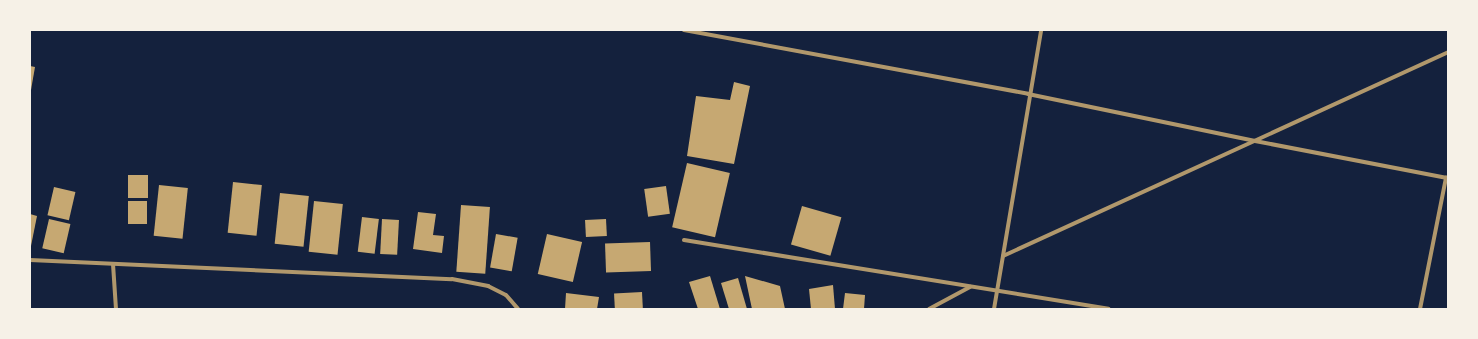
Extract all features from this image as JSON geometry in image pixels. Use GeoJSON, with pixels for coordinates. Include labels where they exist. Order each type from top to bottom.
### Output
{"type":"FeatureCollection","features":[{"type":"Feature","properties":{"kind":"street"},"geometry":{"type":"LineString","coordinates":[[684,30],[1028,94],[1255,141],[1447,178],[1420,309]]}},
{"type":"Feature","properties":{"kind":"street"},"geometry":{"type":"LineString","coordinates":[[994,309],[1028,94],[1041,30]]}},
{"type":"Feature","properties":{"kind":"street"},"geometry":{"type":"LineString","coordinates":[[1003,256],[1448,52]]}},
{"type":"Feature","properties":{"kind":"street"},"geometry":{"type":"LineString","coordinates":[[684,240],[1108,309]]}},
{"type":"Feature","properties":{"kind":"street"},"geometry":{"type":"LineString","coordinates":[[30,260],[452,279],[488,286],[506,295],[518,309]]}},
{"type":"Feature","properties":{"kind":"street"},"geometry":{"type":"LineString","coordinates":[[113,264],[116,309]]}},
{"type":"Feature","properties":{"kind":"street"},"geometry":{"type":"LineString","coordinates":[[929,309],[970,287]]}},
{"type":"Feature","properties":{"kind":"building"},"geometry":{"type":"Polygon","coordinates":[[[30,66],[35,67],[31,90],[30,90],[30,66]]]}},
{"type":"Feature","properties":{"kind":"building"},"geometry":{"type":"Polygon","coordinates":[[[734,82],[750,86],[734,164],[687,156],[696,96],[730,100],[734,82]]]}},
{"type":"Feature","properties":{"kind":"building"},"geometry":{"type":"Polygon","coordinates":[[[687,163],[730,173],[715,237],[672,227],[687,163]]]}},
{"type":"Feature","properties":{"kind":"building"},"geometry":{"type":"Polygon","coordinates":[[[128,175],[148,175],[148,198],[128,198],[128,175]]]}},
{"type":"Feature","properties":{"kind":"building"},"geometry":{"type":"Polygon","coordinates":[[[233,182],[262,185],[257,236],[228,233],[233,182]]]}},
{"type":"Feature","properties":{"kind":"building"},"geometry":{"type":"Polygon","coordinates":[[[159,185],[188,188],[183,239],[154,236],[159,185]]]}},
{"type":"Feature","properties":{"kind":"building"},"geometry":{"type":"Polygon","coordinates":[[[666,186],[670,214],[648,217],[644,189],[666,186]]]}},
{"type":"Feature","properties":{"kind":"building"},"geometry":{"type":"Polygon","coordinates":[[[54,187],[75,192],[69,220],[47,215],[54,187]]]}},
{"type":"Feature","properties":{"kind":"building"},"geometry":{"type":"Polygon","coordinates":[[[280,193],[309,196],[304,247],[275,244],[280,193]]]}},
{"type":"Feature","properties":{"kind":"building"},"geometry":{"type":"Polygon","coordinates":[[[128,201],[147,201],[147,224],[128,224],[128,201]]]}},
{"type":"Feature","properties":{"kind":"building"},"geometry":{"type":"Polygon","coordinates":[[[314,201],[343,204],[338,255],[309,252],[314,201]]]}},
{"type":"Feature","properties":{"kind":"building"},"geometry":{"type":"Polygon","coordinates":[[[461,205],[490,207],[485,274],[456,272],[461,205]]]}},
{"type":"Feature","properties":{"kind":"building"},"geometry":{"type":"Polygon","coordinates":[[[802,206],[841,217],[830,256],[791,244],[802,206]]]}},
{"type":"Feature","properties":{"kind":"building"},"geometry":{"type":"Polygon","coordinates":[[[418,212],[436,214],[433,235],[444,236],[442,253],[413,249],[418,212]]]}},
{"type":"Feature","properties":{"kind":"building"},"geometry":{"type":"Polygon","coordinates":[[[30,214],[37,216],[31,246],[30,246],[30,214]]]}},
{"type":"Feature","properties":{"kind":"building"},"geometry":{"type":"Polygon","coordinates":[[[362,217],[379,219],[375,254],[358,252],[362,217]]]}},
{"type":"Feature","properties":{"kind":"building"},"geometry":{"type":"Polygon","coordinates":[[[49,219],[70,224],[64,253],[42,248],[49,219]]]}},
{"type":"Feature","properties":{"kind":"building"},"geometry":{"type":"Polygon","coordinates":[[[382,219],[399,220],[397,255],[380,254],[382,219]]]}},
{"type":"Feature","properties":{"kind":"building"},"geometry":{"type":"Polygon","coordinates":[[[606,219],[607,236],[586,237],[585,220],[606,219]]]}},
{"type":"Feature","properties":{"kind":"building"},"geometry":{"type":"Polygon","coordinates":[[[496,234],[518,238],[512,271],[490,267],[496,234]]]}},
{"type":"Feature","properties":{"kind":"building"},"geometry":{"type":"Polygon","coordinates":[[[547,234],[582,242],[573,282],[538,274],[547,234]]]}},
{"type":"Feature","properties":{"kind":"building"},"geometry":{"type":"Polygon","coordinates":[[[650,242],[651,271],[606,273],[605,244],[650,242]]]}},
{"type":"Feature","properties":{"kind":"building"},"geometry":{"type":"Polygon","coordinates":[[[710,276],[720,309],[698,309],[689,282],[710,276]]]}},
{"type":"Feature","properties":{"kind":"building"},"geometry":{"type":"Polygon","coordinates":[[[745,276],[780,286],[785,309],[752,309],[745,276]]]}},
{"type":"Feature","properties":{"kind":"building"},"geometry":{"type":"Polygon","coordinates":[[[738,278],[747,309],[729,309],[721,283],[738,278]]]}},
{"type":"Feature","properties":{"kind":"building"},"geometry":{"type":"Polygon","coordinates":[[[833,285],[835,309],[811,309],[809,289],[833,285]]]}},
{"type":"Feature","properties":{"kind":"building"},"geometry":{"type":"Polygon","coordinates":[[[642,292],[643,309],[615,309],[614,293],[642,292]]]}},
{"type":"Feature","properties":{"kind":"building"},"geometry":{"type":"Polygon","coordinates":[[[566,293],[599,297],[597,309],[565,309],[566,293]]]}},
{"type":"Feature","properties":{"kind":"building"},"geometry":{"type":"Polygon","coordinates":[[[845,293],[865,295],[864,309],[843,309],[845,293]]]}}]}
